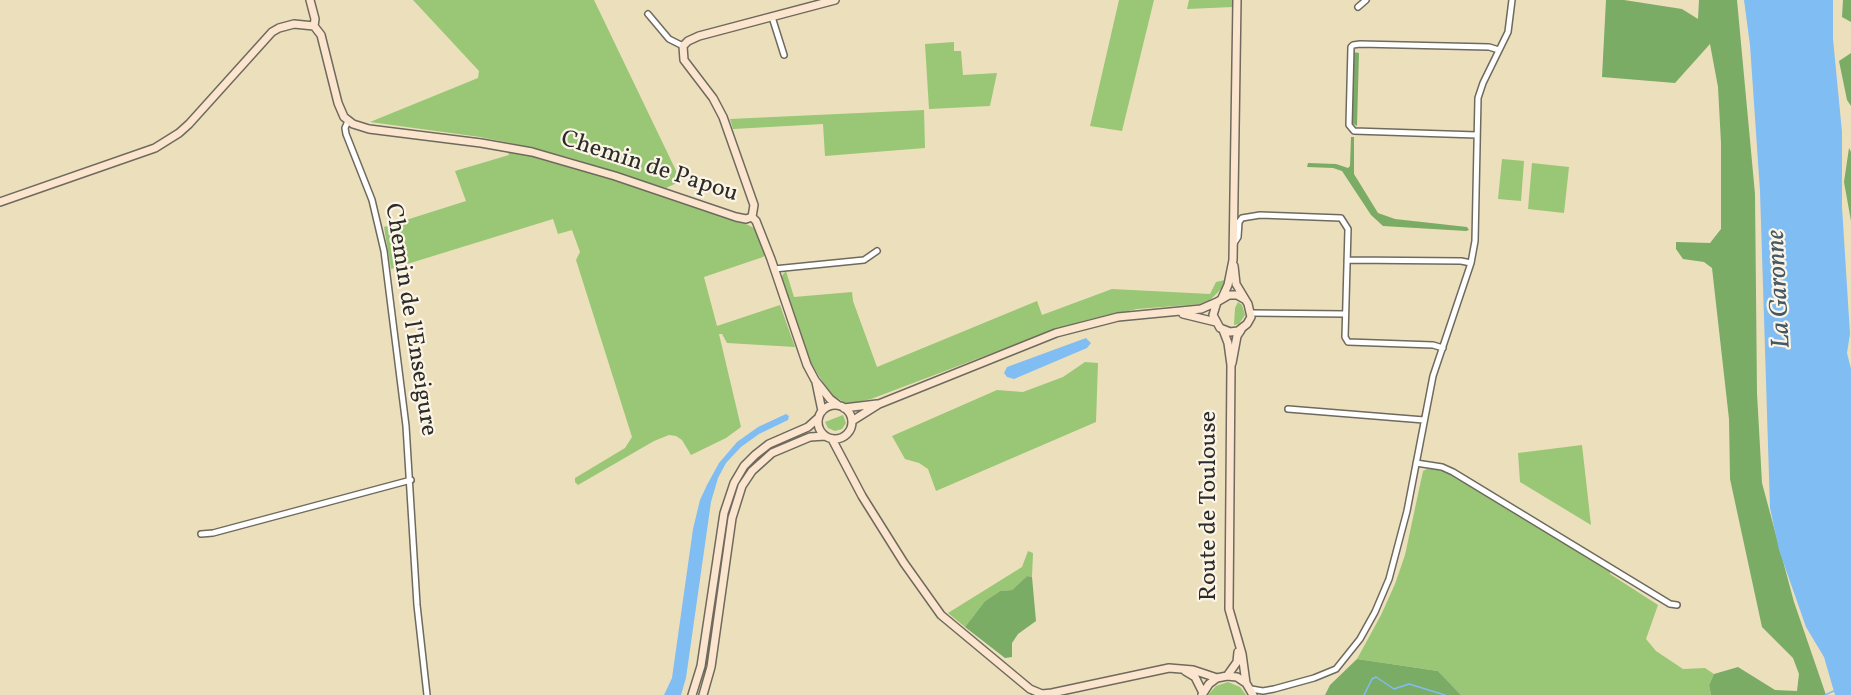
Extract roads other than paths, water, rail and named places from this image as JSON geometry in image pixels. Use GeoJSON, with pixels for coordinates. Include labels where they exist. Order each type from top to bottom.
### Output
{"type":"FeatureCollection","features":[{"type":"Feature","properties":{"kind":"main road","name":"Chemin de l'Enseigure"},"geometry":{"type":"LineString","coordinates":[[310,0],[315,19],[314,26],[321,36],[338,103],[348,121]]}},
{"type":"Feature","properties":{"kind":"main road"},"geometry":{"type":"LineString","coordinates":[[683,46],[699,36],[835,0]]}},
{"type":"Feature","properties":{"kind":"main road"},"geometry":{"type":"LineString","coordinates":[[1233,260],[1228,285],[1213,312],[1216,322],[1223,330],[1234,332],[1241,330],[1247,324],[1251,313],[1236,284],[1233,260],[1237,0]]}},
{"type":"Feature","properties":{"kind":"main road"},"geometry":{"type":"LineString","coordinates":[[0,202],[155,148],[194,119],[272,32],[294,24],[314,26]]}},
{"type":"Feature","properties":{"kind":"main road","name":"Chemin de Papou"},"geometry":{"type":"LineString","coordinates":[[348,121],[369,129],[532,152],[660,191],[736,218],[752,217],[754,205],[723,117],[707,90],[684,60],[683,46]]}},
{"type":"Feature","properties":{"kind":"main road"},"geometry":{"type":"LineString","coordinates":[[752,217],[756,221],[774,268],[807,365],[830,399],[850,413],[852,421],[849,432],[843,437],[840,451]]}},
{"type":"Feature","properties":{"kind":"main road"},"geometry":{"type":"LineString","coordinates":[[852,421],[879,404],[1077,327],[1118,317],[1201,309],[1233,295],[1244,299]]}},
{"type":"Feature","properties":{"kind":"main road"},"geometry":{"type":"LineString","coordinates":[[1178,313],[1216,322]]}},
{"type":"Feature","properties":{"kind":"main road","name":"Route de Toulouse"},"geometry":{"type":"LineString","coordinates":[[1223,330],[1231,365],[1229,609],[1250,689]]}},
{"type":"Feature","properties":{"kind":"main road","name":"Route de Toulouse"},"geometry":{"type":"LineString","coordinates":[[1231,365],[1237,336],[1241,330]]}},
{"type":"Feature","properties":{"kind":"main road"},"geometry":{"type":"LineString","coordinates":[[815,380],[822,411]]}},
{"type":"Feature","properties":{"kind":"main road"},"geometry":{"type":"LineString","coordinates":[[692,695],[700,666],[724,513],[734,483],[744,466],[769,444],[808,427],[829,406],[879,404]]}},
{"type":"Feature","properties":{"kind":"main road"},"geometry":{"type":"LineString","coordinates":[[818,418],[818,426],[840,451],[862,496],[904,563],[941,615],[1030,689],[1042,694],[1066,693],[1163,669],[1193,670],[1218,678]]}},
{"type":"Feature","properties":{"kind":"main road"},"geometry":{"type":"LineString","coordinates":[[703,695],[711,667],[732,518],[742,486],[752,471],[772,453],[810,437],[843,437]]}},
{"type":"Feature","properties":{"kind":"main road"},"geometry":{"type":"LineString","coordinates":[[1227,676],[1237,662],[1239,646]]}},
{"type":"Feature","properties":{"kind":"main road"},"geometry":{"type":"LineString","coordinates":[[1183,669],[1195,677],[1203,694]]}},
{"type":"Feature","properties":{"kind":"main road"},"geometry":{"type":"LineString","coordinates":[[1203,694],[1209,684],[1218,678],[1227,676],[1237,677],[1250,689]]}},
{"type":"Feature","properties":{"kind":"street"},"geometry":{"type":"LineString","coordinates":[[1358,7],[1366,0]]}},
{"type":"Feature","properties":{"kind":"street"},"geometry":{"type":"LineString","coordinates":[[1250,689],[1263,691],[1274,689],[1327,674],[1342,663],[1360,639],[1389,579],[1400,542],[1433,376],[1471,263],[1475,241],[1478,98],[1508,32],[1512,0]]}},
{"type":"Feature","properties":{"kind":"street"},"geometry":{"type":"LineString","coordinates":[[648,14],[669,39],[683,46]]}},
{"type":"Feature","properties":{"kind":"street"},"geometry":{"type":"LineString","coordinates":[[772,17],[784,55]]}},
{"type":"Feature","properties":{"kind":"street"},"geometry":{"type":"LineString","coordinates":[[1477,135],[1354,131],[1349,125],[1351,47],[1360,44],[1489,47],[1499,50]]}},
{"type":"Feature","properties":{"kind":"street","name":"Chemin de l'Enseigure"},"geometry":{"type":"LineString","coordinates":[[348,121],[345,128],[346,134],[372,200],[382,239],[406,418],[417,605],[427,695]]}},
{"type":"Feature","properties":{"kind":"street"},"geometry":{"type":"LineString","coordinates":[[1233,245],[1238,237],[1239,222],[1242,218],[1253,216],[1341,218],[1348,229],[1345,314],[1345,337],[1348,342],[1433,345],[1443,348]]}},
{"type":"Feature","properties":{"kind":"street"},"geometry":{"type":"LineString","coordinates":[[774,268],[864,260],[877,251]]}},
{"type":"Feature","properties":{"kind":"street"},"geometry":{"type":"LineString","coordinates":[[1347,260],[1471,263]]}},
{"type":"Feature","properties":{"kind":"street"},"geometry":{"type":"LineString","coordinates":[[1251,313],[1345,314]]}},
{"type":"Feature","properties":{"kind":"street"},"geometry":{"type":"LineString","coordinates":[[1288,409],[1424,420]]}},
{"type":"Feature","properties":{"kind":"street"},"geometry":{"type":"LineString","coordinates":[[1416,463],[1442,467],[1453,472],[1670,604],[1677,605]]}},
{"type":"Feature","properties":{"kind":"street"},"geometry":{"type":"LineString","coordinates":[[201,534],[213,533],[411,480]]}},
{"type":"Feature","properties":{"kind":"street"},"geometry":{"type":"LineString","coordinates":[[1263,695],[1274,689]]}},
{"type":"Feature","properties":{"kind":"water","name":"La Garonne"},"geometry":{"type":"Polygon","coordinates":[[[1744,0],[1833,0],[1833,39],[1842,132],[1842,207],[1850,334],[1847,353],[1851,369],[1851,695],[1835,695],[1824,657],[1806,627],[1779,550],[1770,508],[1760,191],[1750,45],[1744,0]]]}},
{"type":"Feature","properties":{"kind":"water"},"geometry":{"type":"Polygon","coordinates":[[[1086,338],[1091,343],[1087,348],[1014,379],[1007,377],[1004,373],[1007,367],[1086,338]]]}},
{"type":"Feature","properties":{"kind":"water"},"geometry":{"type":"Polygon","coordinates":[[[786,414],[789,416],[788,420],[759,434],[741,447],[726,463],[718,478],[711,502],[686,678],[681,695],[664,695],[672,678],[693,529],[700,500],[719,463],[737,442],[758,427],[786,414]]]}},
{"type":"Feature","properties":{"kind":"waterway"},"geometry":{"type":"LineString","coordinates":[[1364,695],[1372,679],[1376,677],[1394,689],[1409,684],[1445,695]]}},
{"type":"Feature","properties":{"kind":"waterway"},"geometry":{"type":"LineString","coordinates":[[1825,695],[1836,690]]}}]}
